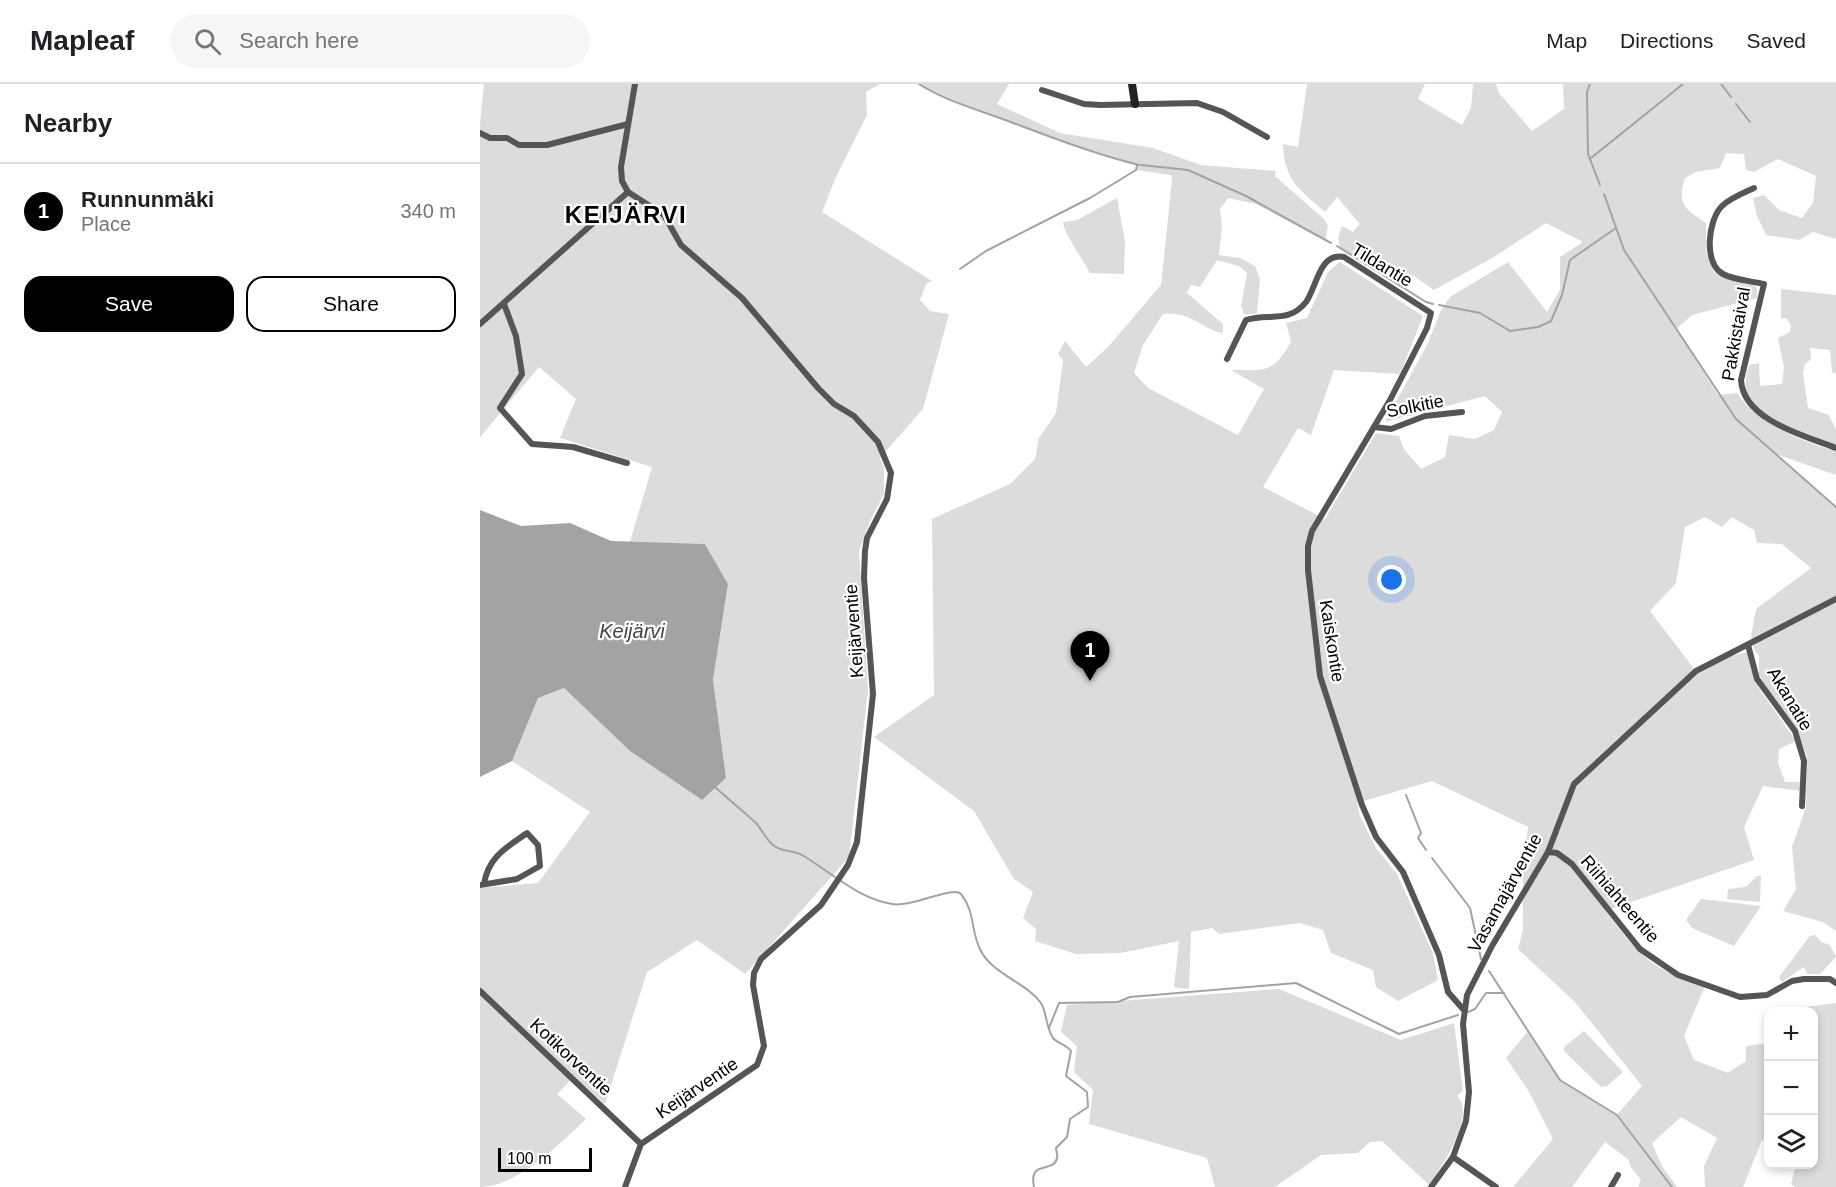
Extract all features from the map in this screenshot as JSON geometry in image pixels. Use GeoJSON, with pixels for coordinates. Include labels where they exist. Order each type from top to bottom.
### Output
{"type":"FeatureCollection","features":[{"type":"Feature","properties":{"kind":"street"},"geometry":{"type":"LineString","coordinates":[[480,324],[628,192],[622,181],[621,167],[635,84]]}},
{"type":"Feature","properties":{"kind":"street"},"geometry":{"type":"LineString","coordinates":[[1132,84],[1136,104]]}},
{"type":"Feature","properties":{"kind":"street"},"geometry":{"type":"LineString","coordinates":[[1042,90],[1084,104],[1197,103],[1223,112],[1267,136]]}},
{"type":"Feature","properties":{"kind":"street"},"geometry":{"type":"LineString","coordinates":[[480,134],[490,138],[507,138],[519,145],[547,145],[628,124]]}},
{"type":"Feature","properties":{"kind":"street","name":"Pakkistaival"},"geometry":{"type":"LineString","coordinates":[[1754,188],[1721,207],[1714,217],[1711,230],[1711,255],[1717,269],[1728,276],[1764,284],[1741,380],[1741,391],[1747,400],[1783,428],[1836,448]]}},
{"type":"Feature","properties":{"kind":"street","name":"Keijärventie"},"geometry":{"type":"LineString","coordinates":[[628,192],[664,215],[676,240],[742,298],[818,388],[866,427],[878,441],[891,472],[890,488],[867,538],[865,551],[864,578],[873,694],[860,830],[848,865],[834,888],[806,920],[761,959],[754,973],[753,985],[764,1046],[757,1065],[641,1144]]}},
{"type":"Feature","properties":{"kind":"street","name":"Tildantie"},"geometry":{"type":"LineString","coordinates":[[1227,359],[1246,320],[1282,318],[1300,309],[1313,290],[1322,267],[1327,261],[1337,256],[1344,257],[1431,313]]}},
{"type":"Feature","properties":{"kind":"street"},"geometry":{"type":"LineString","coordinates":[[504,304],[516,336],[522,374],[500,408],[532,444],[573,447],[627,463]]}},
{"type":"Feature","properties":{"kind":"street","name":"Kaiskontie"},"geometry":{"type":"LineString","coordinates":[[1431,313],[1410,364],[1310,538],[1308,570],[1320,676],[1362,805],[1376,837],[1408,884],[1439,955],[1448,992],[1463,1009]]}},
{"type":"Feature","properties":{"kind":"street","name":"Solkitie"},"geometry":{"type":"LineString","coordinates":[[1374,427],[1391,429],[1425,416],[1462,412]]}},
{"type":"Feature","properties":{"kind":"street","name":"Vasamajärventie"},"geometry":{"type":"LineString","coordinates":[[1431,1187],[1453,1157],[1463,1129],[1469,1092],[1463,1009],[1467,995],[1492,946],[1548,852],[1574,784],[1696,671],[1836,599]]}},
{"type":"Feature","properties":{"kind":"street","name":"Akanatie"},"geometry":{"type":"LineString","coordinates":[[1748,645],[1757,679],[1796,731],[1804,761],[1802,806]]}},
{"type":"Feature","properties":{"kind":"street"},"geometry":{"type":"LineString","coordinates":[[528,833],[538,845],[540,866],[517,879],[482,884],[496,855],[528,833]]}},
{"type":"Feature","properties":{"kind":"street","name":"Riihiahteentie"},"geometry":{"type":"LineString","coordinates":[[1548,852],[1557,853],[1572,864],[1640,949],[1678,975],[1740,996],[1767,995],[1792,981],[1804,979],[1830,979],[1836,983]]}},
{"type":"Feature","properties":{"kind":"street","name":"Kotikorventie"},"geometry":{"type":"LineString","coordinates":[[480,991],[641,1144]]}},
{"type":"Feature","properties":{"kind":"street"},"geometry":{"type":"LineString","coordinates":[[625,1187],[641,1144]]}},
{"type":"Feature","properties":{"kind":"street"},"geometry":{"type":"LineString","coordinates":[[1453,1157],[1496,1187]]}},
{"type":"Feature","properties":{"kind":"street"},"geometry":{"type":"LineString","coordinates":[[1611,1187],[1618,1175]]}},
{"type":"Feature","properties":{"kind":"shaded area"},"geometry":{"type":"Polygon","coordinates":[[[484,84],[880,84],[866,92],[867,115],[836,177],[822,212],[932,281],[926,284],[920,300],[930,311],[949,314],[923,409],[880,458],[884,468],[884,494],[871,519],[859,551],[868,690],[849,857],[745,974],[697,940],[647,972],[605,1104],[574,1077],[557,1094],[586,1119],[538,1162],[523,1172],[509,1180],[480,1187],[480,888],[538,883],[590,812],[512,761],[538,698],[564,688],[630,751],[702,800],[726,778],[713,680],[728,584],[705,544],[630,542],[652,467],[560,438],[576,399],[539,367],[480,437],[480,123],[484,84]]]}},
{"type":"Feature","properties":{"kind":"shaded area"},"geometry":{"type":"Polygon","coordinates":[[[919,84],[1009,84],[997,104],[1060,133],[1153,148],[1201,165],[1276,171],[1275,176],[1325,220],[1328,226],[1325,241],[1256,204],[1228,198],[1220,209],[1222,226],[1219,255],[1240,258],[1255,266],[1260,279],[1257,314],[1244,314],[1241,306],[1247,273],[1239,266],[1217,260],[1200,287],[1191,285],[1187,293],[1223,324],[1223,333],[1207,328],[1189,317],[1163,314],[1143,345],[1134,373],[1148,388],[1238,435],[1264,389],[1231,370],[1261,370],[1279,360],[1291,342],[1286,323],[1307,318],[1328,272],[1340,262],[1423,316],[1400,374],[1334,370],[1311,435],[1298,428],[1263,487],[1325,519],[1376,433],[1399,436],[1404,449],[1421,469],[1445,457],[1449,435],[1475,439],[1494,430],[1502,412],[1485,396],[1385,422],[1428,343],[1441,310],[1450,297],[1508,262],[1547,312],[1560,290],[1560,257],[1583,242],[1546,223],[1494,257],[1434,290],[1412,275],[1387,267],[1371,266],[1340,248],[1338,238],[1342,226],[1353,232],[1360,224],[1337,197],[1325,212],[1301,190],[1286,167],[1283,144],[1298,147],[1307,84],[1425,84],[1418,99],[1462,125],[1471,108],[1473,84],[1496,84],[1499,93],[1532,131],[1564,109],[1563,84],[1836,84],[1836,239],[1813,232],[1799,240],[1766,235],[1757,216],[1753,198],[1764,195],[1779,210],[1802,218],[1813,203],[1816,176],[1778,159],[1754,172],[1746,170],[1744,154],[1726,153],[1720,168],[1696,172],[1685,178],[1682,200],[1688,210],[1706,223],[1706,253],[1714,272],[1744,284],[1753,285],[1757,288],[1757,298],[1692,315],[1676,329],[1718,395],[1737,393],[1755,413],[1781,430],[1810,443],[1836,451],[1836,475],[1776,454],[1836,507],[1836,931],[1823,922],[1783,911],[1796,889],[1792,847],[1806,807],[1807,756],[1793,723],[1765,687],[1759,675],[1759,656],[1754,649],[1751,636],[1756,609],[1811,568],[1782,544],[1757,543],[1754,530],[1732,517],[1722,527],[1705,517],[1685,527],[1676,583],[1650,611],[1698,674],[1731,656],[1747,652],[1758,687],[1796,741],[1779,749],[1778,763],[1785,782],[1801,782],[1801,791],[1763,786],[1744,827],[1754,860],[1605,911],[1627,939],[1647,959],[1671,974],[1705,986],[1684,1036],[1694,1060],[1728,1073],[1746,1061],[1746,1046],[1764,1044],[1764,1141],[1762,1140],[1743,1187],[1705,1187],[1704,1166],[1717,1138],[1681,1117],[1652,1143],[1662,1166],[1677,1187],[1638,1187],[1641,1180],[1630,1166],[1629,1160],[1605,1142],[1572,1187],[1513,1187],[1553,1139],[1528,1090],[1506,1058],[1528,1031],[1560,1080],[1617,1115],[1642,1086],[1575,1002],[1518,949],[1523,930],[1523,872],[1528,827],[1432,781],[1357,803],[1360,816],[1376,848],[1397,874],[1433,953],[1438,980],[1398,1001],[1376,987],[1373,970],[1331,953],[1323,930],[1300,923],[1219,934],[1212,928],[1191,932],[1189,989],[1174,987],[1179,941],[1120,953],[1076,954],[1035,941],[1036,929],[1023,918],[1033,892],[1014,879],[974,811],[874,737],[934,695],[932,519],[1010,484],[1035,459],[1039,438],[1056,413],[1063,360],[1058,354],[1065,341],[1086,367],[1108,347],[1161,285],[1172,180],[1171,175],[1136,170],[1137,164],[1056,139],[940,96],[919,84]]]}},
{"type":"Feature","properties":{"kind":"shaded area"},"geometry":{"type":"Polygon","coordinates":[[[1117,198],[1125,241],[1124,274],[1090,273],[1063,222],[1077,220],[1117,198]]]}},
{"type":"Feature","properties":{"kind":"shaded area"},"geometry":{"type":"Polygon","coordinates":[[[1781,289],[1836,295],[1836,374],[1832,372],[1830,350],[1810,348],[1811,359],[1805,364],[1803,373],[1808,408],[1829,415],[1836,430],[1836,445],[1801,433],[1776,421],[1756,406],[1747,393],[1746,381],[1749,365],[1759,363],[1760,386],[1782,384],[1784,367],[1778,338],[1790,332],[1791,325],[1786,318],[1781,319],[1781,289]]]}},
{"type":"Feature","properties":{"kind":"shaded area"},"geometry":{"type":"Polygon","coordinates":[[[1757,876],[1761,876],[1760,902],[1727,899],[1728,889],[1746,887],[1757,876]]]}},
{"type":"Feature","properties":{"kind":"shaded area"},"geometry":{"type":"Polygon","coordinates":[[[1701,899],[1761,906],[1734,946],[1692,928],[1686,920],[1701,899]]]}},
{"type":"Feature","properties":{"kind":"shaded area"},"geometry":{"type":"Polygon","coordinates":[[[1815,935],[1821,942],[1830,945],[1836,957],[1820,974],[1807,974],[1804,967],[1782,982],[1779,977],[1810,936],[1815,935]]]}},
{"type":"Feature","properties":{"kind":"shaded area"},"geometry":{"type":"Polygon","coordinates":[[[1279,989],[1401,1040],[1454,1023],[1463,1091],[1457,1096],[1462,1104],[1463,1115],[1455,1141],[1429,1185],[1382,1141],[1370,1142],[1358,1153],[1321,1155],[1275,1187],[1215,1187],[1207,1158],[1089,1124],[1093,1090],[1074,1072],[1077,1046],[1061,1032],[1067,1005],[1279,989]]]}},
{"type":"Feature","properties":{"kind":"shaded area"},"geometry":{"type":"Polygon","coordinates":[[[1836,1003],[1836,1187],[1795,1187],[1791,1184],[1795,1169],[1818,1169],[1818,1007],[1805,1007],[1836,1003]]]}},
{"type":"Feature","properties":{"kind":"shaded area"},"geometry":{"type":"Polygon","coordinates":[[[1584,1031],[1623,1072],[1607,1086],[1601,1087],[1564,1051],[1564,1047],[1584,1031]]]}},
{"type":"Feature","properties":{"kind":"water","name":"Keijärvi"},"geometry":{"type":"Polygon","coordinates":[[[480,510],[521,526],[570,523],[611,541],[705,544],[728,584],[713,680],[726,778],[702,800],[630,751],[564,688],[538,698],[512,761],[480,777],[480,510]]]}},
{"type":"Feature","properties":{"kind":"waterway"},"geometry":{"type":"LineString","coordinates":[[919,84],[962,105],[1089,150],[1139,165]]}},
{"type":"Feature","properties":{"kind":"waterway"},"geometry":{"type":"LineString","coordinates":[[1590,84],[1587,92],[1588,154],[1600,185]]}},
{"type":"Feature","properties":{"kind":"waterway"},"geometry":{"type":"LineString","coordinates":[[1591,158],[1683,84]]}},
{"type":"Feature","properties":{"kind":"waterway"},"geometry":{"type":"LineString","coordinates":[[1721,84],[1731,97]]}},
{"type":"Feature","properties":{"kind":"waterway"},"geometry":{"type":"LineString","coordinates":[[1736,104],[1750,122]]}},
{"type":"Feature","properties":{"kind":"waterway"},"geometry":{"type":"LineString","coordinates":[[960,269],[986,251],[1090,198],[1136,170],[1137,165]]}},
{"type":"Feature","properties":{"kind":"waterway"},"geometry":{"type":"LineString","coordinates":[[1141,165],[1188,170],[1246,196],[1331,243]]}},
{"type":"Feature","properties":{"kind":"waterway"},"geometry":{"type":"LineString","coordinates":[[1604,194],[1624,250],[1736,419],[1836,507]]}},
{"type":"Feature","properties":{"kind":"waterway"},"geometry":{"type":"LineString","coordinates":[[1439,305],[1480,313],[1510,331],[1538,327],[1551,321],[1562,295],[1570,260],[1616,228]]}},
{"type":"Feature","properties":{"kind":"waterway"},"geometry":{"type":"LineString","coordinates":[[1337,246],[1426,302],[1433,304]]}},
{"type":"Feature","properties":{"kind":"waterway"},"geometry":{"type":"LineString","coordinates":[[715,787],[756,823],[773,845],[802,855],[867,896],[879,901],[900,904],[950,892],[961,894],[969,907],[977,942],[985,958],[1000,972],[1027,989],[1041,1003],[1053,1038],[1071,1051],[1066,1076],[1087,1092],[1088,1107],[1070,1119],[1067,1137],[1056,1148],[1055,1163],[1035,1173],[1034,1187]]}},
{"type":"Feature","properties":{"kind":"waterway"},"geometry":{"type":"LineString","coordinates":[[1406,795],[1421,833],[1418,838],[1426,850]]}},
{"type":"Feature","properties":{"kind":"waterway"},"geometry":{"type":"LineString","coordinates":[[1432,858],[1470,908],[1481,959]]}},
{"type":"Feature","properties":{"kind":"waterway"},"geometry":{"type":"LineString","coordinates":[[1489,971],[1560,1080],[1617,1115],[1672,1187]]}},
{"type":"Feature","properties":{"kind":"waterway"},"geometry":{"type":"LineString","coordinates":[[1049,1028],[1059,1003],[1118,1002],[1130,997],[1296,983],[1399,1034],[1458,1015]]}},
{"type":"Feature","properties":{"kind":"waterway"},"geometry":{"type":"LineString","coordinates":[[1468,1012],[1475,1009],[1486,993],[1504,993]]}},
{"type":"Feature","properties":{"kind":"place","name":"Runnunmäki"},"geometry":{"type":"Point","coordinates":[1090,681]}},
{"type":"Feature","properties":{"kind":"district","name":"KEIJÄRVI"},"geometry":{"type":"Point","coordinates":[626,214]}}]}
